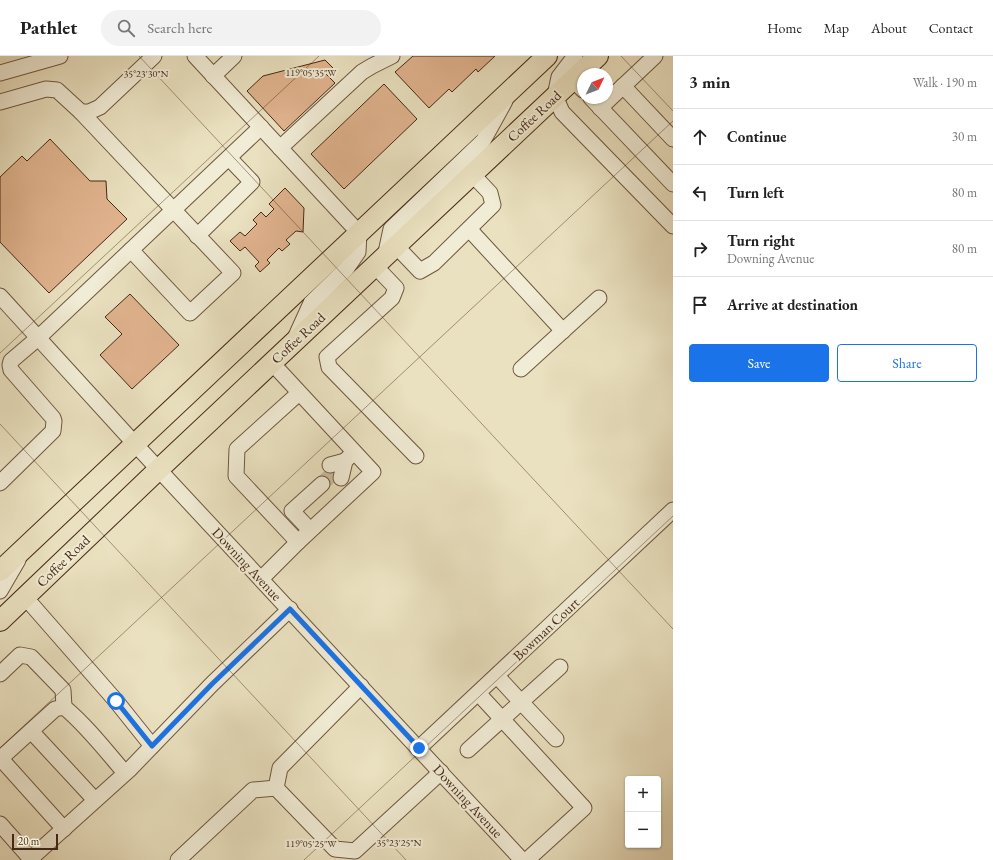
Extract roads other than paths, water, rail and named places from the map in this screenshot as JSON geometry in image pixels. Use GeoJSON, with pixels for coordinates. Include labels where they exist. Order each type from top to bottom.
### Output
{"type":"FeatureCollection","features":[{"type":"Feature","properties":{"kind":"main road"},"geometry":{"type":"LineString","coordinates":[[0,571],[547,56]]}},
{"type":"Feature","properties":{"kind":"main road","name":"Coffee Road"},"geometry":{"type":"LineString","coordinates":[[590,68],[598,56]]}},
{"type":"Feature","properties":{"kind":"main road","name":"Coffee Road"},"geometry":{"type":"LineString","coordinates":[[0,621],[555,96],[577,85]]}},
{"type":"Feature","properties":{"kind":"street"},"geometry":{"type":"LineString","coordinates":[[0,73],[60,56]]}},
{"type":"Feature","properties":{"kind":"street"},"geometry":{"type":"LineString","coordinates":[[81,112],[89,112],[100,107],[154,56]]}},
{"type":"Feature","properties":{"kind":"street"},"geometry":{"type":"LineString","coordinates":[[195,56],[359,233],[358,252],[347,268],[311,303],[294,343]]}},
{"type":"Feature","properties":{"kind":"street"},"geometry":{"type":"LineString","coordinates":[[213,76],[234,56]]}},
{"type":"Feature","properties":{"kind":"street"},"geometry":{"type":"LineString","coordinates":[[280,148],[362,72],[367,61],[392,56]]}},
{"type":"Feature","properties":{"kind":"street"},"geometry":{"type":"LineString","coordinates":[[575,56],[559,77],[555,96],[562,112],[673,226]]}},
{"type":"Feature","properties":{"kind":"street"},"geometry":{"type":"LineString","coordinates":[[613,92],[623,86],[655,56]]}},
{"type":"Feature","properties":{"kind":"street"},"geometry":{"type":"LineString","coordinates":[[623,86],[673,139]]}},
{"type":"Feature","properties":{"kind":"street"},"geometry":{"type":"LineString","coordinates":[[0,102],[46,89],[57,90],[81,112],[233,273],[190,313],[131,250]]}},
{"type":"Feature","properties":{"kind":"street"},"geometry":{"type":"LineString","coordinates":[[416,456],[329,367],[327,357],[392,298],[396,288],[385,256],[391,229],[483,141],[512,90]]}},
{"type":"Feature","properties":{"kind":"street"},"geometry":{"type":"LineString","coordinates":[[596,104],[671,179]]}},
{"type":"Feature","properties":{"kind":"street"},"geometry":{"type":"LineString","coordinates":[[0,483],[53,431],[54,421],[11,370],[11,361],[38,338],[261,127]]}},
{"type":"Feature","properties":{"kind":"street"},"geometry":{"type":"LineString","coordinates":[[197,236],[252,182],[229,158]]}},
{"type":"Feature","properties":{"kind":"street"},"geometry":{"type":"LineString","coordinates":[[385,256],[420,271],[434,263],[493,205],[490,193],[472,174]]}},
{"type":"Feature","properties":{"kind":"street"},"geometry":{"type":"LineString","coordinates":[[469,229],[563,331]]}},
{"type":"Feature","properties":{"kind":"street","name":"Downing Avenue"},"geometry":{"type":"LineString","coordinates":[[0,296],[135,444],[522,860]]}},
{"type":"Feature","properties":{"kind":"street"},"geometry":{"type":"LineString","coordinates":[[521,369],[599,298]]}},
{"type":"Feature","properties":{"kind":"street"},"geometry":{"type":"LineString","coordinates":[[261,579],[310,530],[373,472],[341,465],[299,393],[272,363]]}},
{"type":"Feature","properties":{"kind":"street"},"geometry":{"type":"LineString","coordinates":[[298,542],[236,476],[237,449],[299,393]]}},
{"type":"Feature","properties":{"kind":"street"},"geometry":{"type":"LineString","coordinates":[[310,530],[292,511],[322,484]]}},
{"type":"Feature","properties":{"kind":"street","name":"Bowman Court"},"geometry":{"type":"LineString","coordinates":[[419,748],[673,510]]}},
{"type":"Feature","properties":{"kind":"street"},"geometry":{"type":"LineString","coordinates":[[0,591],[24,549]]}},
{"type":"Feature","properties":{"kind":"street"},"geometry":{"type":"LineString","coordinates":[[26,597],[116,701],[152,746]]}},
{"type":"Feature","properties":{"kind":"street"},"geometry":{"type":"LineString","coordinates":[[0,824],[30,859],[125,773],[212,684],[290,609]]}},
{"type":"Feature","properties":{"kind":"street"},"geometry":{"type":"LineString","coordinates":[[0,674],[20,655],[31,657],[63,690],[64,707],[73,714],[125,773]]}},
{"type":"Feature","properties":{"kind":"street"},"geometry":{"type":"LineString","coordinates":[[468,750],[560,667]]}},
{"type":"Feature","properties":{"kind":"street"},"geometry":{"type":"LineString","coordinates":[[497,676],[556,739]]}},
{"type":"Feature","properties":{"kind":"street"},"geometry":{"type":"LineString","coordinates":[[276,788],[280,768],[361,686]]}},
{"type":"Feature","properties":{"kind":"street"},"geometry":{"type":"LineString","coordinates":[[478,693],[584,808],[526,860]]}},
{"type":"Feature","properties":{"kind":"street"},"geometry":{"type":"LineString","coordinates":[[64,707],[55,709],[0,759],[64,828]]}},
{"type":"Feature","properties":{"kind":"street"},"geometry":{"type":"LineString","coordinates":[[31,731],[95,800]]}},
{"type":"Feature","properties":{"kind":"street"},"geometry":{"type":"LineString","coordinates":[[276,788],[335,849],[355,851],[441,772]]}},
{"type":"Feature","properties":{"kind":"street"},"geometry":{"type":"LineString","coordinates":[[178,860],[253,790],[276,788]]}},
{"type":"Feature","properties":{"kind":"street"},"geometry":{"type":"LineString","coordinates":[[331,860],[342,850]]}},
{"type":"Feature","properties":{"kind":"tunnel"},"geometry":{"type":"LineString","coordinates":[[322,484],[336,470]]}}]}
